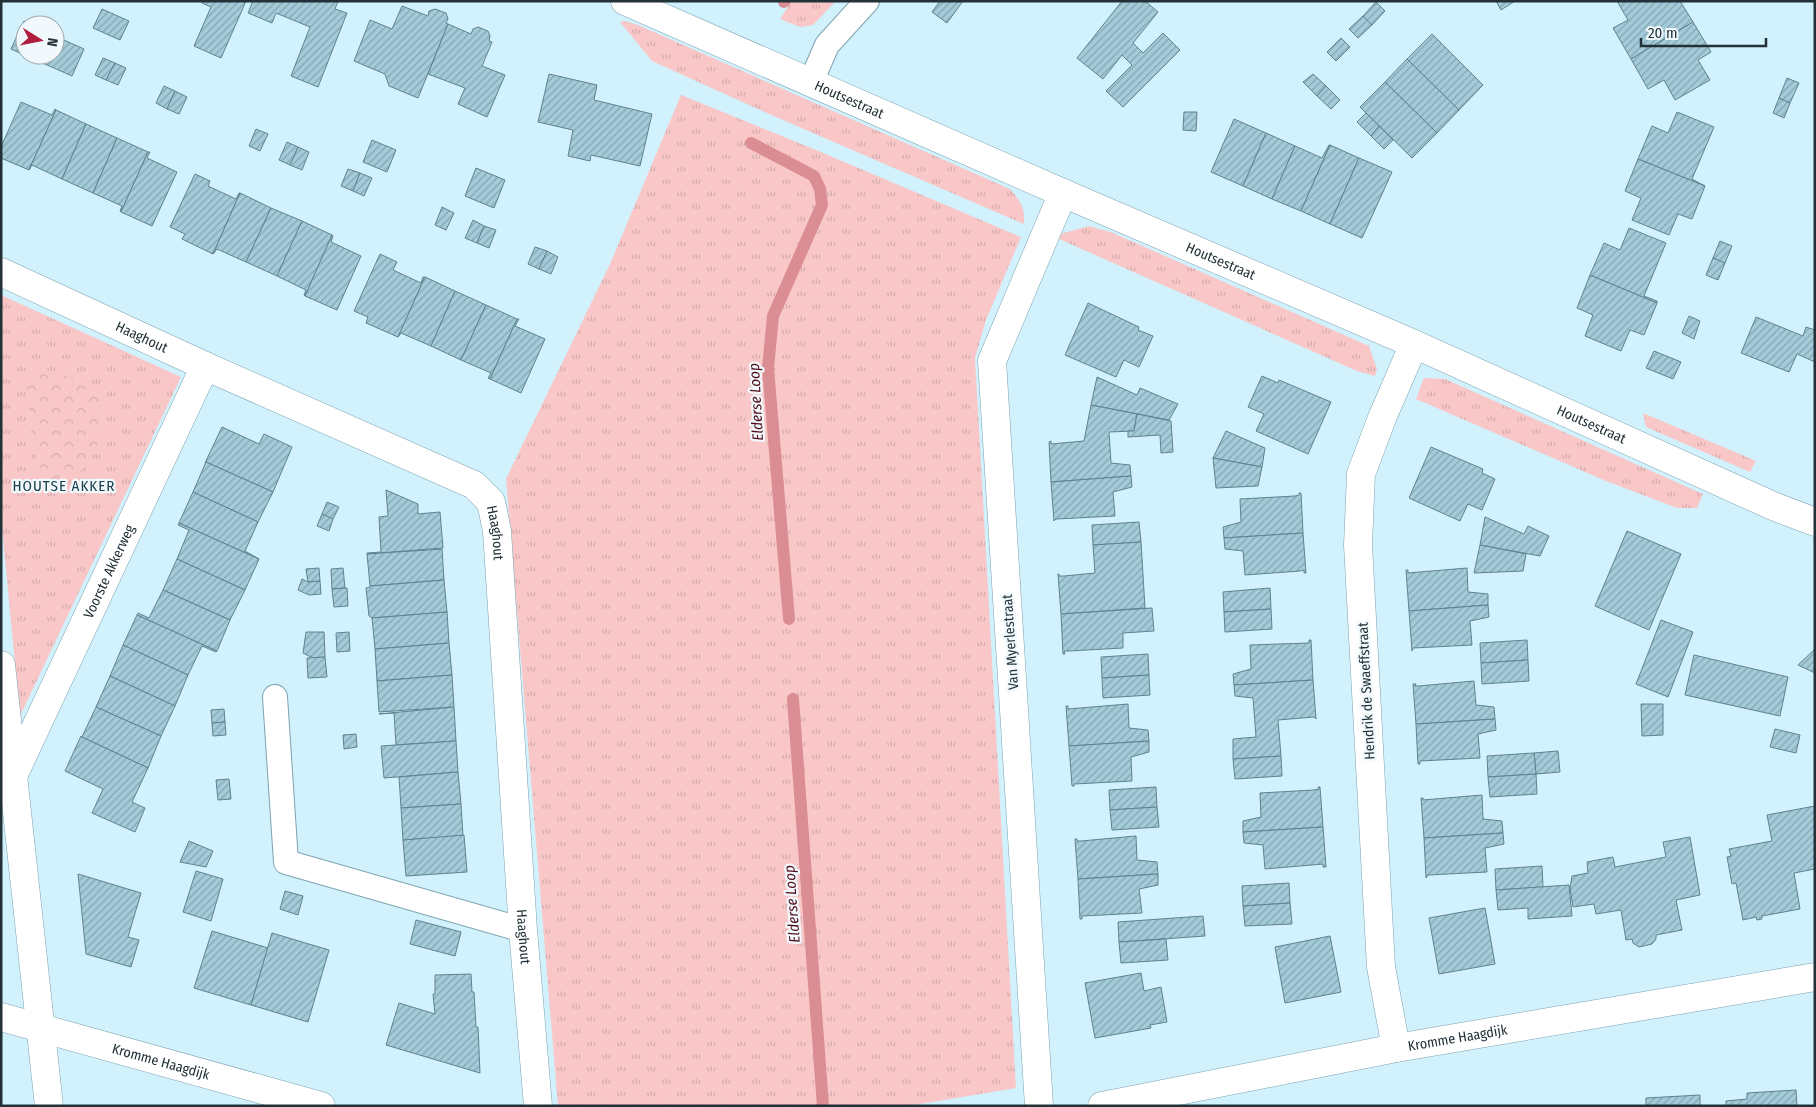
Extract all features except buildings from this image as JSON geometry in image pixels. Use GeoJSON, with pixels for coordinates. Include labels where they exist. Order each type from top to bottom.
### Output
{"type":"FeatureCollection","features":[{"type":"Feature","properties":{"kind":"street","name":"Houtsestraat"},"geometry":{"type":"LineString","coordinates":[[625,1],[1414,344],[1774,506],[1815,522]]}},
{"type":"Feature","properties":{"kind":"street","name":"Van Myerlestraat"},"geometry":{"type":"LineString","coordinates":[[1039,1106],[992,361],[1063,193]]}},
{"type":"Feature","properties":{"kind":"street","name":"Haaghout"},"geometry":{"type":"LineString","coordinates":[[1,272],[205,366],[474,485],[491,502],[497,541],[523,930],[538,1106]]}},
{"type":"Feature","properties":{"kind":"street","name":"Hendrik de Swaeffstraat"},"geometry":{"type":"LineString","coordinates":[[1396,1048],[1381,967],[1358,545],[1361,474],[1382,418],[1414,344]]}},
{"type":"Feature","properties":{"kind":"street","name":"Voorste Akkerweg"},"geometry":{"type":"LineString","coordinates":[[13,776],[205,366]]}},
{"type":"Feature","properties":{"kind":"street"},"geometry":{"type":"LineString","coordinates":[[1,666],[49,1106]]}},
{"type":"Feature","properties":{"kind":"street","name":"Kromme Haagdijk"},"geometry":{"type":"LineString","coordinates":[[1102,1106],[1396,1048],[1815,977]]}},
{"type":"Feature","properties":{"kind":"street","name":"Kromme Haagdijk"},"geometry":{"type":"LineString","coordinates":[[1,1017],[321,1106]]}},
{"type":"Feature","properties":{"kind":"lane"},"geometry":{"type":"LineString","coordinates":[[811,82],[827,44],[866,1]]}},
{"type":"Feature","properties":{"kind":"lane"},"geometry":{"type":"LineString","coordinates":[[275,697],[286,862],[523,930]]}},
{"type":"Feature","properties":{"kind":"green space"},"geometry":{"type":"Polygon","coordinates":[[[792,1],[836,1],[813,25],[800,27],[780,19],[792,1]]]}},
{"type":"Feature","properties":{"kind":"green space"},"geometry":{"type":"Polygon","coordinates":[[[625,21],[638,25],[1010,189],[1021,205],[1024,213],[1024,224],[769,114],[652,61],[620,22],[625,21]]]}},
{"type":"Feature","properties":{"kind":"green space"},"geometry":{"type":"Polygon","coordinates":[[[681,95],[1021,237],[986,320],[975,358],[1016,1088],[908,1106],[558,1106],[506,479],[610,264],[681,95]]]}},
{"type":"Feature","properties":{"kind":"green space"},"geometry":{"type":"Polygon","coordinates":[[[1089,226],[1113,233],[1369,346],[1377,369],[1375,376],[1357,371],[1059,239],[1060,234],[1089,226]]]}},
{"type":"Feature","properties":{"kind":"green space"},"geometry":{"type":"Polygon","coordinates":[[[1,295],[181,377],[20,716],[1,517],[1,295]]]}},
{"type":"Feature","properties":{"kind":"green space"},"geometry":{"type":"Polygon","coordinates":[[[48,370],[77,379],[98,396],[104,420],[100,440],[88,463],[78,473],[59,483],[35,470],[26,380],[48,370]]]}},
{"type":"Feature","properties":{"kind":"green space"},"geometry":{"type":"Polygon","coordinates":[[[1424,378],[1445,379],[1703,494],[1697,508],[1677,508],[1606,481],[1416,399],[1424,378]]]}},
{"type":"Feature","properties":{"kind":"green space"},"geometry":{"type":"Polygon","coordinates":[[[1643,413],[1756,461],[1750,472],[1646,427],[1643,413]]]}},
{"type":"Feature","properties":{"kind":"waterway","name":"Elderse Loop"},"geometry":{"type":"LineString","coordinates":[[751,143],[814,176],[820,189],[822,205],[773,316],[768,368],[789,619]]}},
{"type":"Feature","properties":{"kind":"waterway","name":"Elderse Loop"},"geometry":{"type":"LineString","coordinates":[[793,699],[823,1106]]}},
{"type":"Feature","properties":{"kind":"district","name":"HOUTSE AKKER"},"geometry":{"type":"Point","coordinates":[64,486]}}]}
